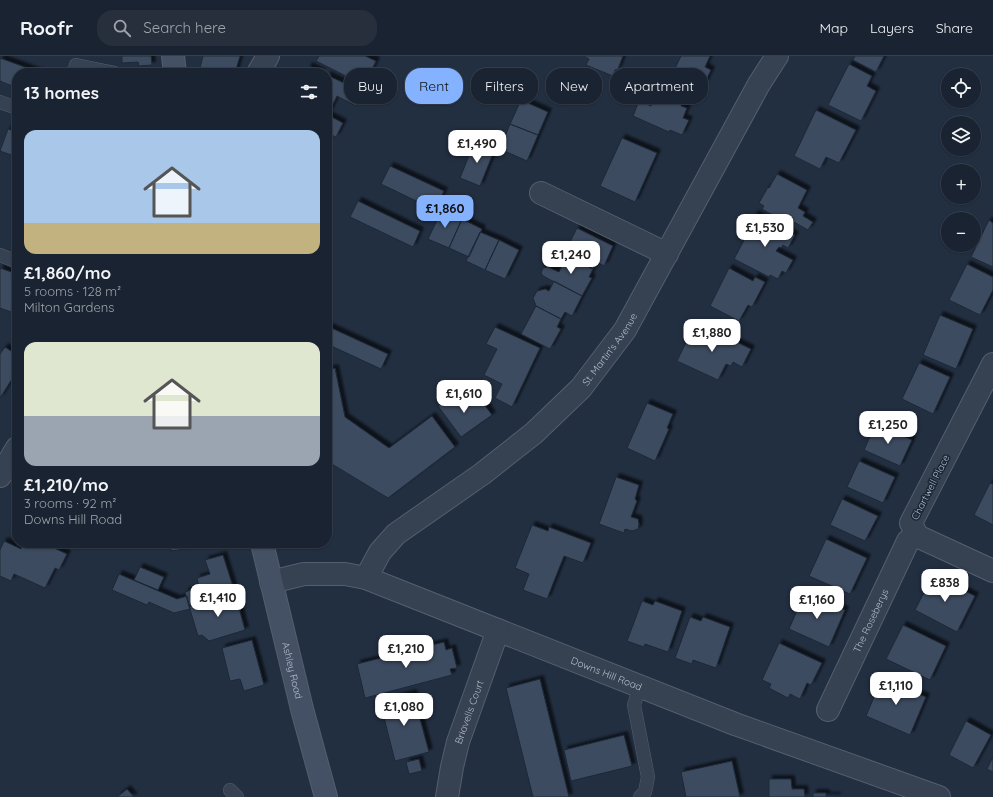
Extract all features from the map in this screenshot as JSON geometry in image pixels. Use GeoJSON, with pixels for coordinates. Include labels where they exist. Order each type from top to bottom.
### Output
{"type":"FeatureCollection","features":[{"type":"Feature","properties":{"kind":"main road"},"geometry":{"type":"LineString","coordinates":[[173,56],[174,68]]}},
{"type":"Feature","properties":{"kind":"main road","name":"Ashley Road"},"geometry":{"type":"LineString","coordinates":[[263,548],[302,709],[326,797]]}},
{"type":"Feature","properties":{"kind":"street"},"geometry":{"type":"LineString","coordinates":[[261,68],[268,56]]}},
{"type":"Feature","properties":{"kind":"street","name":"St. Martin's Avenue"},"geometry":{"type":"LineString","coordinates":[[366,578],[380,552],[396,534],[482,474],[534,433],[580,388],[626,330],[759,84],[777,56]]}},
{"type":"Feature","properties":{"kind":"street"},"geometry":{"type":"LineString","coordinates":[[542,194],[667,254]]}},
{"type":"Feature","properties":{"kind":"street","name":"Chartwell Place"},"geometry":{"type":"LineString","coordinates":[[993,364],[911,523],[917,536],[993,571]]}},
{"type":"Feature","properties":{"kind":"street"},"geometry":{"type":"LineString","coordinates":[[0,476],[12,456]]}},
{"type":"Feature","properties":{"kind":"street","name":"The Roseberys"},"geometry":{"type":"LineString","coordinates":[[828,710],[908,542],[917,536]]}},
{"type":"Feature","properties":{"kind":"street","name":"Downs Hill Road"},"geometry":{"type":"LineString","coordinates":[[271,582],[304,574],[345,574],[366,578],[735,724],[939,797]]}},
{"type":"Feature","properties":{"kind":"street","name":"Briavells Court"},"geometry":{"type":"LineString","coordinates":[[447,797],[458,742],[498,630]]}},
{"type":"Feature","properties":{"kind":"lane"},"geometry":{"type":"LineString","coordinates":[[75,68],[76,65],[91,68]]}},
{"type":"Feature","properties":{"kind":"lane"},"geometry":{"type":"LineString","coordinates":[[0,102],[12,106]]}},
{"type":"Feature","properties":{"kind":"lane"},"geometry":{"type":"LineString","coordinates":[[0,255],[12,260]]}},
{"type":"Feature","properties":{"kind":"lane"},"geometry":{"type":"LineString","coordinates":[[640,686],[634,705],[648,777],[645,792],[640,797]]}},
{"type":"Feature","properties":{"kind":"building"},"geometry":{"type":"Polygon","coordinates":[[[122,56],[151,56],[152,65],[139,66],[138,62],[122,63],[122,56]]]}},
{"type":"Feature","properties":{"kind":"building"},"geometry":{"type":"Polygon","coordinates":[[[203,56],[240,56],[236,68],[200,68],[203,56]]]}},
{"type":"Feature","properties":{"kind":"building"},"geometry":{"type":"Polygon","coordinates":[[[319,56],[365,56],[376,61],[372,68],[344,68],[344,75],[316,61],[319,56]]]}},
{"type":"Feature","properties":{"kind":"building"},"geometry":{"type":"Polygon","coordinates":[[[583,56],[623,56],[618,68],[610,68],[610,75],[602,72],[602,68],[593,68],[586,65],[589,59],[583,56]]]}},
{"type":"Feature","properties":{"kind":"building"},"geometry":{"type":"Polygon","coordinates":[[[681,56],[710,56],[705,67],[707,68],[675,68],[681,56]]]}},
{"type":"Feature","properties":{"kind":"building"},"geometry":{"type":"Polygon","coordinates":[[[855,56],[884,56],[876,72],[853,60],[855,56]]]}},
{"type":"Feature","properties":{"kind":"building"},"geometry":{"type":"Polygon","coordinates":[[[0,58],[27,68],[12,68],[12,86],[0,81],[0,58]]]}},
{"type":"Feature","properties":{"kind":"building"},"geometry":{"type":"Polygon","coordinates":[[[849,64],[872,76],[867,86],[876,91],[861,121],[828,105],[849,64]]]}},
{"type":"Feature","properties":{"kind":"building"},"geometry":{"type":"Polygon","coordinates":[[[708,68],[711,70],[708,76],[708,68]]]}},
{"type":"Feature","properties":{"kind":"building"},"geometry":{"type":"Polygon","coordinates":[[[332,77],[344,83],[344,100],[337,96],[332,106],[332,77]]]}},
{"type":"Feature","properties":{"kind":"building"},"geometry":{"type":"Polygon","coordinates":[[[519,104],[530,104],[548,112],[538,135],[510,124],[519,104]]]}},
{"type":"Feature","properties":{"kind":"building"},"geometry":{"type":"Polygon","coordinates":[[[638,104],[646,104],[651,106],[652,104],[682,104],[681,106],[687,108],[683,118],[689,120],[682,135],[670,130],[669,132],[633,116],[638,104]]]}},
{"type":"Feature","properties":{"kind":"building"},"geometry":{"type":"Polygon","coordinates":[[[816,110],[856,130],[839,163],[826,157],[820,169],[794,156],[816,110]]]}},
{"type":"Feature","properties":{"kind":"building"},"geometry":{"type":"Polygon","coordinates":[[[332,117],[343,123],[336,137],[332,135],[332,117]]]}},
{"type":"Feature","properties":{"kind":"building"},"geometry":{"type":"Polygon","coordinates":[[[510,124],[538,135],[527,161],[500,149],[510,124]]]}},
{"type":"Feature","properties":{"kind":"building"},"geometry":{"type":"Polygon","coordinates":[[[8,129],[12,130],[12,155],[0,151],[8,129]]]}},
{"type":"Feature","properties":{"kind":"building"},"geometry":{"type":"Polygon","coordinates":[[[622,138],[657,153],[635,202],[600,186],[622,138]]]}},
{"type":"Feature","properties":{"kind":"building"},"geometry":{"type":"Polygon","coordinates":[[[474,143],[494,151],[480,186],[460,178],[474,143]]]}},
{"type":"Feature","properties":{"kind":"building"},"geometry":{"type":"Polygon","coordinates":[[[390,166],[444,191],[435,210],[381,184],[390,166]]]}},
{"type":"Feature","properties":{"kind":"building"},"geometry":{"type":"Polygon","coordinates":[[[777,174],[807,190],[798,208],[805,212],[803,216],[813,222],[808,230],[794,222],[792,226],[762,209],[764,206],[759,203],[777,174]]]}},
{"type":"Feature","properties":{"kind":"building"},"geometry":{"type":"Polygon","coordinates":[[[358,201],[420,231],[413,247],[350,217],[358,201]]]}},
{"type":"Feature","properties":{"kind":"building"},"geometry":{"type":"Polygon","coordinates":[[[442,210],[462,219],[449,248],[428,239],[442,210]]]}},
{"type":"Feature","properties":{"kind":"building"},"geometry":{"type":"Polygon","coordinates":[[[755,214],[795,235],[788,248],[783,245],[776,251],[793,260],[786,273],[782,271],[778,279],[770,275],[769,277],[734,259],[751,227],[749,226],[755,214]]]}},
{"type":"Feature","properties":{"kind":"building"},"geometry":{"type":"Polygon","coordinates":[[[462,219],[482,229],[469,257],[449,248],[462,219]]]}},
{"type":"Feature","properties":{"kind":"building"},"geometry":{"type":"Polygon","coordinates":[[[989,220],[993,223],[993,267],[971,257],[973,252],[981,252],[981,236],[989,220]]]}},
{"type":"Feature","properties":{"kind":"building"},"geometry":{"type":"Polygon","coordinates":[[[577,228],[613,246],[604,266],[597,262],[593,269],[575,260],[579,251],[568,246],[577,228]]]}},
{"type":"Feature","properties":{"kind":"building"},"geometry":{"type":"Polygon","coordinates":[[[480,232],[499,240],[485,270],[466,261],[480,232]]]}},
{"type":"Feature","properties":{"kind":"building"},"geometry":{"type":"Polygon","coordinates":[[[499,240],[519,250],[505,279],[485,270],[499,240]]]}},
{"type":"Feature","properties":{"kind":"building"},"geometry":{"type":"Polygon","coordinates":[[[565,255],[593,269],[589,277],[592,278],[582,296],[543,276],[541,273],[543,268],[548,267],[559,272],[565,255]]]}},
{"type":"Feature","properties":{"kind":"building"},"geometry":{"type":"Polygon","coordinates":[[[967,264],[993,277],[993,290],[980,315],[949,300],[967,264]]]}},
{"type":"Feature","properties":{"kind":"building"},"geometry":{"type":"Polygon","coordinates":[[[0,268],[12,272],[12,312],[0,308],[0,268]]]}},
{"type":"Feature","properties":{"kind":"building"},"geometry":{"type":"Polygon","coordinates":[[[729,268],[753,281],[755,277],[765,282],[752,307],[748,305],[739,321],[710,306],[729,268]]]}},
{"type":"Feature","properties":{"kind":"building"},"geometry":{"type":"Polygon","coordinates":[[[554,281],[582,296],[572,316],[565,312],[561,319],[536,306],[533,298],[537,291],[545,289],[549,291],[554,281]]]}},
{"type":"Feature","properties":{"kind":"building"},"geometry":{"type":"Polygon","coordinates":[[[536,306],[561,319],[557,327],[561,329],[550,349],[521,334],[536,306]]]}},
{"type":"Feature","properties":{"kind":"building"},"geometry":{"type":"Polygon","coordinates":[[[940,315],[973,329],[956,369],[923,355],[940,315]]]}},
{"type":"Feature","properties":{"kind":"building"},"geometry":{"type":"Polygon","coordinates":[[[495,327],[540,348],[512,407],[495,398],[502,384],[484,375],[497,349],[486,344],[495,327]]]}},
{"type":"Feature","properties":{"kind":"building"},"geometry":{"type":"Polygon","coordinates":[[[332,328],[388,354],[381,369],[332,346],[332,328]]]}},
{"type":"Feature","properties":{"kind":"building"},"geometry":{"type":"Polygon","coordinates":[[[692,330],[708,338],[712,330],[751,349],[742,367],[733,362],[731,366],[726,364],[718,380],[677,361],[692,330]]]}},
{"type":"Feature","properties":{"kind":"building"},"geometry":{"type":"Polygon","coordinates":[[[5,347],[12,352],[12,379],[0,398],[0,354],[5,347]]]}},
{"type":"Feature","properties":{"kind":"building"},"geometry":{"type":"Polygon","coordinates":[[[919,363],[950,377],[933,414],[902,399],[919,363]]]}},
{"type":"Feature","properties":{"kind":"building"},"geometry":{"type":"Polygon","coordinates":[[[335,368],[345,417],[389,448],[432,416],[455,447],[388,498],[332,464],[332,369],[335,368]]]}},
{"type":"Feature","properties":{"kind":"building"},"geometry":{"type":"Polygon","coordinates":[[[454,394],[465,409],[480,399],[492,415],[461,437],[438,406],[454,394]]]}},
{"type":"Feature","properties":{"kind":"building"},"geometry":{"type":"Polygon","coordinates":[[[647,403],[673,414],[667,428],[669,429],[655,461],[627,448],[647,403]]]}},
{"type":"Feature","properties":{"kind":"building"},"geometry":{"type":"Polygon","coordinates":[[[876,423],[912,440],[900,466],[864,450],[876,423]]]}},
{"type":"Feature","properties":{"kind":"building"},"geometry":{"type":"Polygon","coordinates":[[[859,461],[895,477],[883,503],[847,487],[859,461]]]}},
{"type":"Feature","properties":{"kind":"building"},"geometry":{"type":"Polygon","coordinates":[[[616,477],[639,485],[635,499],[637,501],[631,517],[638,519],[638,529],[632,531],[625,529],[624,533],[599,524],[616,477]]]}},
{"type":"Feature","properties":{"kind":"building"},"geometry":{"type":"Polygon","coordinates":[[[990,483],[993,484],[993,525],[974,515],[990,483]]]}},
{"type":"Feature","properties":{"kind":"building"},"geometry":{"type":"Polygon","coordinates":[[[842,499],[878,516],[865,541],[830,525],[842,499]]]}},
{"type":"Feature","properties":{"kind":"building"},"geometry":{"type":"Polygon","coordinates":[[[532,525],[548,531],[549,527],[591,543],[583,563],[564,556],[547,599],[523,590],[529,574],[515,568],[532,525]]]}},
{"type":"Feature","properties":{"kind":"building"},"geometry":{"type":"Polygon","coordinates":[[[826,539],[867,558],[850,594],[809,576],[826,539]]]}},
{"type":"Feature","properties":{"kind":"building"},"geometry":{"type":"Polygon","coordinates":[[[4,541],[12,545],[12,548],[54,548],[67,554],[59,570],[55,568],[45,588],[14,574],[11,581],[0,576],[0,550],[4,541]]]}},
{"type":"Feature","properties":{"kind":"building"},"geometry":{"type":"Polygon","coordinates":[[[171,548],[193,548],[171,551],[171,548]]]}},
{"type":"Feature","properties":{"kind":"building"},"geometry":{"type":"Polygon","coordinates":[[[223,555],[235,593],[189,606],[185,592],[199,587],[197,578],[210,574],[205,560],[223,555]]]}},
{"type":"Feature","properties":{"kind":"building"},"geometry":{"type":"Polygon","coordinates":[[[140,567],[164,577],[158,590],[134,580],[140,567]]]}},
{"type":"Feature","properties":{"kind":"building"},"geometry":{"type":"Polygon","coordinates":[[[119,574],[177,599],[187,596],[190,609],[174,613],[149,602],[147,605],[112,590],[119,574]]]}},
{"type":"Feature","properties":{"kind":"building"},"geometry":{"type":"Polygon","coordinates":[[[933,575],[975,596],[957,632],[915,610],[933,575]]]}},
{"type":"Feature","properties":{"kind":"building"},"geometry":{"type":"Polygon","coordinates":[[[805,592],[845,610],[829,647],[789,629],[805,592]]]}},
{"type":"Feature","properties":{"kind":"building"},"geometry":{"type":"Polygon","coordinates":[[[235,593],[245,630],[209,641],[202,635],[198,636],[189,606],[235,593]]]}},
{"type":"Feature","properties":{"kind":"building"},"geometry":{"type":"Polygon","coordinates":[[[642,601],[653,605],[655,601],[682,611],[668,652],[645,644],[644,647],[627,641],[642,601]]]}},
{"type":"Feature","properties":{"kind":"building"},"geometry":{"type":"Polygon","coordinates":[[[690,617],[701,621],[703,617],[730,627],[716,668],[693,660],[692,664],[675,658],[690,617]]]}},
{"type":"Feature","properties":{"kind":"building"},"geometry":{"type":"Polygon","coordinates":[[[903,625],[946,646],[930,680],[886,659],[903,625]]]}},
{"type":"Feature","properties":{"kind":"building"},"geometry":{"type":"Polygon","coordinates":[[[252,640],[264,685],[244,691],[240,679],[230,681],[222,648],[252,640]]]}},
{"type":"Feature","properties":{"kind":"building"},"geometry":{"type":"Polygon","coordinates":[[[444,642],[446,650],[452,648],[457,668],[450,669],[452,675],[365,698],[357,664],[444,642]]]}},
{"type":"Feature","properties":{"kind":"building"},"geometry":{"type":"Polygon","coordinates":[[[779,643],[822,663],[811,685],[807,683],[800,699],[790,694],[788,698],[769,688],[771,684],[762,680],[779,643]]]}},
{"type":"Feature","properties":{"kind":"building"},"geometry":{"type":"Polygon","coordinates":[[[882,678],[926,697],[910,735],[866,716],[882,678]]]}},
{"type":"Feature","properties":{"kind":"building"},"geometry":{"type":"Polygon","coordinates":[[[540,679],[569,797],[533,797],[506,688],[540,679]]]}},
{"type":"Feature","properties":{"kind":"building"},"geometry":{"type":"Polygon","coordinates":[[[413,693],[429,752],[395,761],[380,702],[413,693]]]}},
{"type":"Feature","properties":{"kind":"building"},"geometry":{"type":"Polygon","coordinates":[[[966,721],[991,735],[973,768],[949,755],[966,721]]]}},
{"type":"Feature","properties":{"kind":"building"},"geometry":{"type":"Polygon","coordinates":[[[624,735],[632,766],[571,781],[564,750],[624,735]]]}},
{"type":"Feature","properties":{"kind":"building"},"geometry":{"type":"Polygon","coordinates":[[[993,757],[993,772],[987,769],[993,757]]]}},
{"type":"Feature","properties":{"kind":"building"},"geometry":{"type":"Polygon","coordinates":[[[419,759],[422,771],[409,774],[406,762],[419,759]]]}},
{"type":"Feature","properties":{"kind":"building"},"geometry":{"type":"Polygon","coordinates":[[[732,761],[740,797],[686,797],[681,772],[732,761]]]}},
{"type":"Feature","properties":{"kind":"building"},"geometry":{"type":"Polygon","coordinates":[[[769,779],[791,779],[792,789],[804,789],[805,797],[769,797],[769,779]]]}},
{"type":"Feature","properties":{"kind":"building"},"geometry":{"type":"Polygon","coordinates":[[[127,789],[134,797],[117,797],[127,789]]]}},
{"type":"Feature","properties":{"kind":"building"},"geometry":{"type":"Polygon","coordinates":[[[813,793],[826,793],[826,796],[837,797],[813,797],[813,793]]]}}]}
